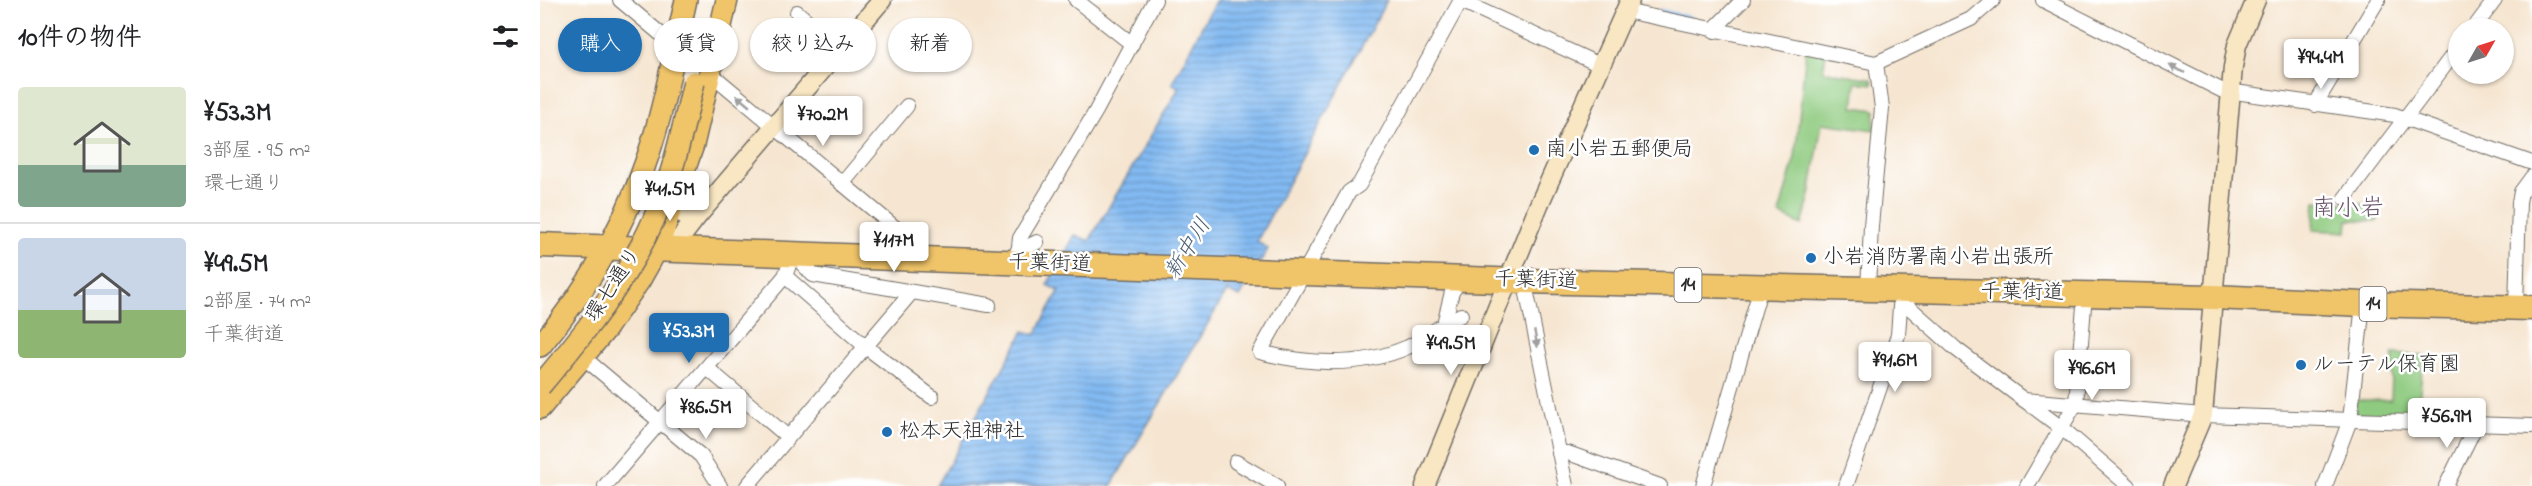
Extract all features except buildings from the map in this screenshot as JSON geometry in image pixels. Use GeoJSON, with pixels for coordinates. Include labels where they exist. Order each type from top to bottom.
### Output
{"type":"FeatureCollection","features":[{"type":"Feature","properties":{"kind":"highway","name":"千葉街道"},"geometry":{"type":"LineString","coordinates":[[540,245],[664,249],[789,265],[1021,260],[1518,281],[1868,289],[1901,295],[2085,294],[2524,308]]}},
{"type":"Feature","properties":{"kind":"main road"},"geometry":{"type":"LineString","coordinates":[[682,18],[686,0]]}},
{"type":"Feature","properties":{"kind":"main road","name":"環七通り"},"geometry":{"type":"LineString","coordinates":[[540,364],[586,307],[625,244],[641,213],[659,161],[695,77],[700,0]]}},
{"type":"Feature","properties":{"kind":"main road","name":"環七通り"},"geometry":{"type":"LineString","coordinates":[[540,386],[617,286],[654,218],[680,140],[714,0]]}},
{"type":"Feature","properties":{"kind":"main road"},"geometry":{"type":"LineString","coordinates":[[540,408],[623,305],[664,249],[672,208],[693,145],[695,77],[727,0]]}},
{"type":"Feature","properties":{"kind":"main road"},"geometry":{"type":"LineString","coordinates":[[540,346],[584,289],[609,247],[632,198],[648,156],[669,72]]}},
{"type":"Feature","properties":{"kind":"street"},"geometry":{"type":"LineString","coordinates":[[620,0],[654,28]]}},
{"type":"Feature","properties":{"kind":"street"},"geometry":{"type":"LineString","coordinates":[[867,18],[882,0]]}},
{"type":"Feature","properties":{"kind":"street"},"geometry":{"type":"LineString","coordinates":[[1076,0],[1132,44]]}},
{"type":"Feature","properties":{"kind":"street"},"geometry":{"type":"LineString","coordinates":[[1021,260],[1020,238],[1096,111],[1155,0]]}},
{"type":"Feature","properties":{"kind":"street"},"geometry":{"type":"LineString","coordinates":[[1715,31],[1742,0]]}},
{"type":"Feature","properties":{"kind":"street"},"geometry":{"type":"LineString","coordinates":[[1425,486],[1518,281],[1538,207],[1628,6],[1715,31],[1876,63],[1971,19],[1993,0]]}},
{"type":"Feature","properties":{"kind":"street"},"geometry":{"type":"LineString","coordinates":[[2043,0],[2122,42],[2230,93],[2406,117],[2532,163]]}},
{"type":"Feature","properties":{"kind":"street"},"geometry":{"type":"LineString","coordinates":[[2173,486],[2203,415],[2230,93],[2237,45],[2256,0]]}},
{"type":"Feature","properties":{"kind":"street"},"geometry":{"type":"LineString","coordinates":[[2315,105],[2378,0]]}},
{"type":"Feature","properties":{"kind":"street"},"geometry":{"type":"LineString","coordinates":[[2482,18],[2495,0]]}},
{"type":"Feature","properties":{"kind":"street"},"geometry":{"type":"LineString","coordinates":[[1461,315],[1410,346],[1376,358],[1342,363],[1260,352],[1295,273],[1349,192],[1359,185],[1461,1],[1602,66]]}},
{"type":"Feature","properties":{"kind":"street"},"geometry":{"type":"LineString","coordinates":[[797,12],[804,18]]}},
{"type":"Feature","properties":{"kind":"street"},"geometry":{"type":"LineString","coordinates":[[2345,198],[2448,61]]}},
{"type":"Feature","properties":{"kind":"street"},"geometry":{"type":"LineString","coordinates":[[1868,289],[1871,226],[1882,108],[1876,63]]}},
{"type":"Feature","properties":{"kind":"street"},"geometry":{"type":"LineString","coordinates":[[664,249],[696,218],[821,72]]}},
{"type":"Feature","properties":{"kind":"street"},"geometry":{"type":"LineString","coordinates":[[695,77],[774,127],[917,246]]}},
{"type":"Feature","properties":{"kind":"street"},"geometry":{"type":"LineString","coordinates":[[843,184],[908,106]]}},
{"type":"Feature","properties":{"kind":"street"},"geometry":{"type":"LineString","coordinates":[[2524,308],[2519,202],[2521,192],[2532,177]]}},
{"type":"Feature","properties":{"kind":"street"},"geometry":{"type":"LineString","coordinates":[[672,208],[696,218]]}},
{"type":"Feature","properties":{"kind":"street"},"geometry":{"type":"LineString","coordinates":[[789,265],[813,274],[989,305]]}},
{"type":"Feature","properties":{"kind":"street"},"geometry":{"type":"LineString","coordinates":[[789,265],[866,346],[932,397]]}},
{"type":"Feature","properties":{"kind":"street"},"geometry":{"type":"LineString","coordinates":[[605,486],[707,368],[789,265]]}},
{"type":"Feature","properties":{"kind":"street"},"geometry":{"type":"LineString","coordinates":[[1444,324],[1452,292],[1461,279]]}},
{"type":"Feature","properties":{"kind":"street"},"geometry":{"type":"LineString","coordinates":[[1518,281],[1527,294],[1566,486]]}},
{"type":"Feature","properties":{"kind":"street"},"geometry":{"type":"LineString","coordinates":[[1703,486],[1761,287]]}},
{"type":"Feature","properties":{"kind":"street"},"geometry":{"type":"LineString","coordinates":[[747,486],[911,292]]}},
{"type":"Feature","properties":{"kind":"street"},"geometry":{"type":"LineString","coordinates":[[2027,486],[2063,429],[2076,403],[2085,294]]}},
{"type":"Feature","properties":{"kind":"street"},"geometry":{"type":"LineString","coordinates":[[1901,295],[1956,349],[2063,429],[2129,486]]}},
{"type":"Feature","properties":{"kind":"street"},"geometry":{"type":"LineString","coordinates":[[1846,486],[1898,335],[1901,295]]}},
{"type":"Feature","properties":{"kind":"street"},"geometry":{"type":"LineString","coordinates":[[2328,484],[2350,420],[2363,304]]}},
{"type":"Feature","properties":{"kind":"street"},"geometry":{"type":"LineString","coordinates":[[582,357],[701,456],[720,486]]}},
{"type":"Feature","properties":{"kind":"street"},"geometry":{"type":"LineString","coordinates":[[707,368],[788,437]]}},
{"type":"Feature","properties":{"kind":"street"},"geometry":{"type":"LineString","coordinates":[[2024,400],[2203,415],[2532,426]]}},
{"type":"Feature","properties":{"kind":"street"},"geometry":{"type":"LineString","coordinates":[[2446,486],[2476,425]]}},
{"type":"Feature","properties":{"kind":"street"},"geometry":{"type":"LineString","coordinates":[[1559,453],[1568,453],[1660,486]]}},
{"type":"Feature","properties":{"kind":"street"},"geometry":{"type":"LineString","coordinates":[[1236,462],[1277,486]]}},
{"type":"Feature","properties":{"kind":"green space"},"geometry":{"type":"Polygon","coordinates":[[[1806,50],[1826,54],[1823,71],[1872,79],[1873,84],[1856,82],[1853,107],[1875,110],[1874,130],[1822,123],[1810,195],[1802,225],[1779,214],[1795,157],[1806,50]]]}},
{"type":"Feature","properties":{"kind":"green space"},"geometry":{"type":"Polygon","coordinates":[[[2315,201],[2379,205],[2378,221],[2348,220],[2347,232],[2313,230],[2315,201]]]}},
{"type":"Feature","properties":{"kind":"green space"},"geometry":{"type":"Polygon","coordinates":[[[2393,354],[2423,356],[2418,417],[2355,415],[2356,400],[2391,400],[2393,354]]]}},
{"type":"Feature","properties":{"kind":"water","name":"新中川"},"geometry":{"type":"Polygon","coordinates":[[[1216,0],[1387,0],[1257,241],[1268,249],[1240,297],[1227,291],[1111,486],[937,486],[1024,331],[1035,335],[1059,291],[1047,285],[1075,235],[1089,241],[1179,88],[1172,83],[1216,0]]]}},
{"type":"Feature","properties":{"kind":"waterway"},"geometry":{"type":"LineString","coordinates":[[1661,11],[1690,18]]}},
{"type":"Feature","properties":{"kind":"place","name":"南小岩五郵便局"},"geometry":{"type":"Point","coordinates":[1534,150]}},
{"type":"Feature","properties":{"kind":"place","name":"小岩消防署南小岩出張所"},"geometry":{"type":"Point","coordinates":[1811,258]}},
{"type":"Feature","properties":{"kind":"place","name":"ルーテル保育園"},"geometry":{"type":"Point","coordinates":[2301,365]}},
{"type":"Feature","properties":{"kind":"place","name":"松本天祖神社"},"geometry":{"type":"Point","coordinates":[887,432]}},
{"type":"Feature","properties":{"kind":"district","name":"南小岩"},"geometry":{"type":"Point","coordinates":[2348,209]}}]}
